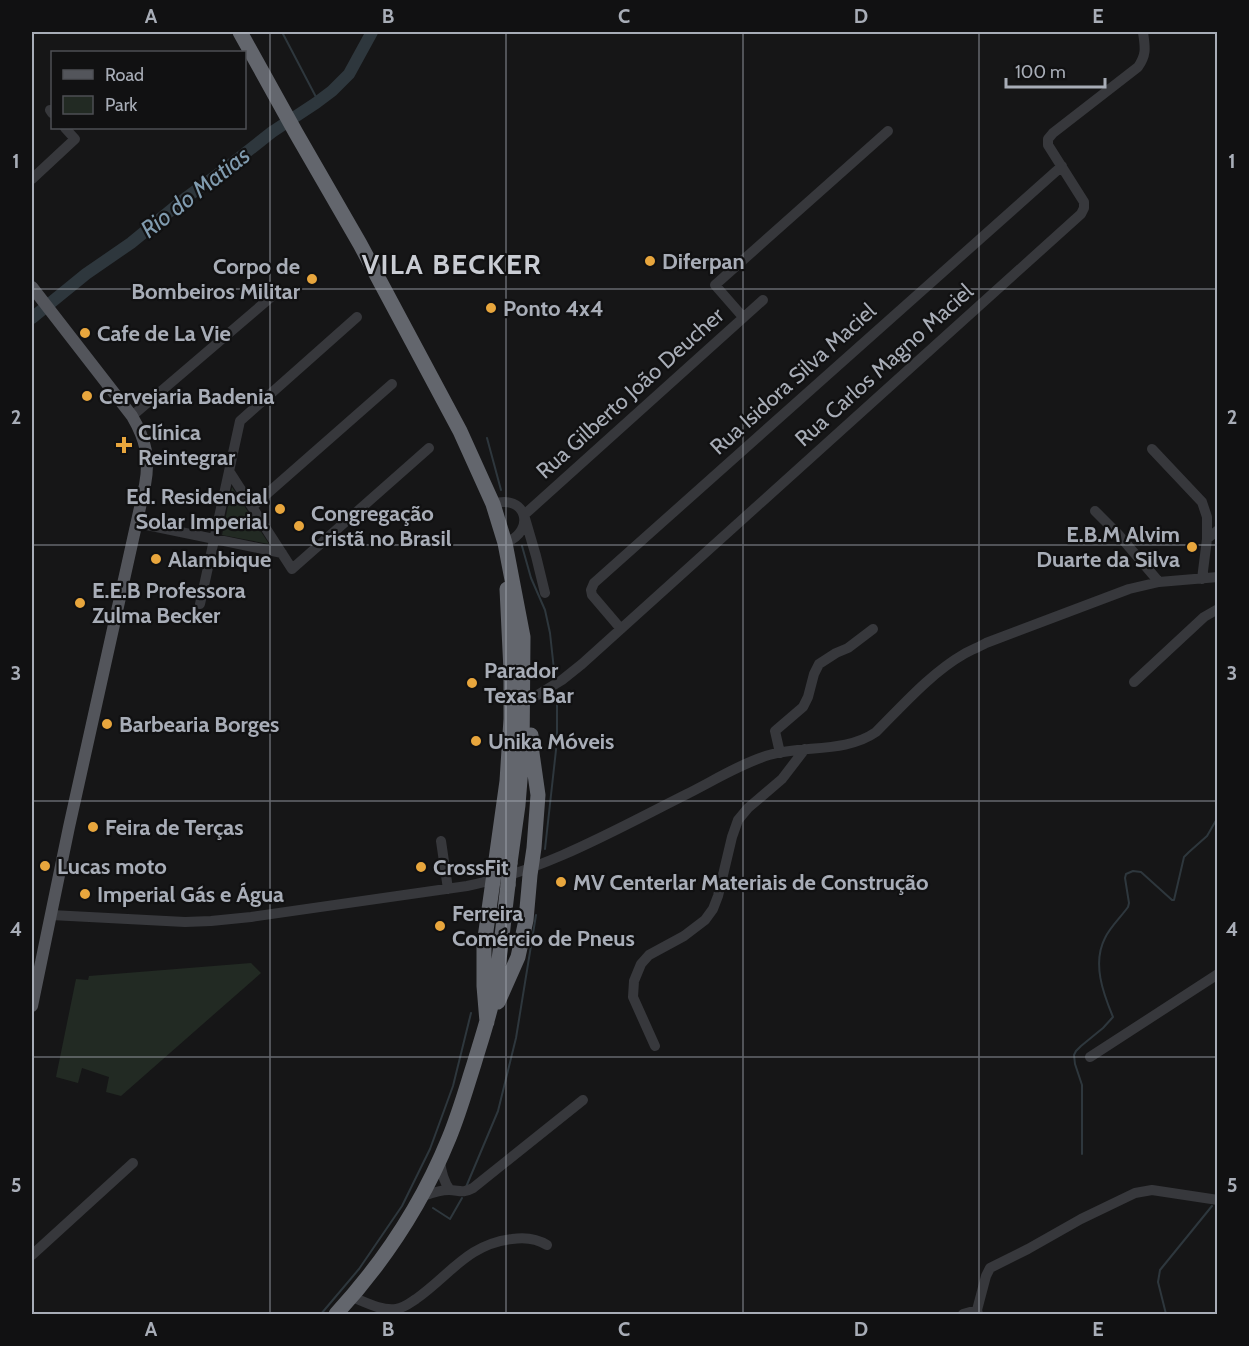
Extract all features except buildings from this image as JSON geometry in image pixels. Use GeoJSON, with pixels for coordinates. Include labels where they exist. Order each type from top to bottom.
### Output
{"type":"FeatureCollection","features":[{"type":"Feature","properties":{"kind":"highway"},"geometry":{"type":"LineString","coordinates":[[240,32],[360,244],[455,420],[493,504],[506,547],[523,637],[531,699],[532,753],[538,795],[526,920],[518,957],[498,1002],[489,1037],[473,1066]]}},
{"type":"Feature","properties":{"kind":"highway"},"geometry":{"type":"LineString","coordinates":[[336,1314],[352,1297],[390,1246],[440,1160],[460,1109],[487,1022],[498,967],[500,883],[511,719],[506,547]]}},
{"type":"Feature","properties":{"kind":"highway"},"geometry":{"type":"LineString","coordinates":[[500,883],[510,864],[518,805],[522,755],[523,637]]}},
{"type":"Feature","properties":{"kind":"main road"},"geometry":{"type":"LineString","coordinates":[[32,287],[132,416],[144,439],[147,457],[147,477],[32,1006]]}},
{"type":"Feature","properties":{"kind":"street","name":"Rua Carlos Magno Maciel"},"geometry":{"type":"LineString","coordinates":[[531,699],[562,680],[621,629],[1081,214],[1084,202],[1048,145],[1048,139],[1138,67],[1145,52],[1143,32]]}},
{"type":"Feature","properties":{"kind":"street"},"geometry":{"type":"LineString","coordinates":[[32,179],[75,139],[65,129]]}},
{"type":"Feature","properties":{"kind":"street"},"geometry":{"type":"LineString","coordinates":[[743,317],[715,285],[888,131]]}},
{"type":"Feature","properties":{"kind":"street","name":"Rua Isidora Silva Maciel"},"geometry":{"type":"LineString","coordinates":[[621,629],[592,595],[591,590],[594,583],[1062,166]]}},
{"type":"Feature","properties":{"kind":"street"},"geometry":{"type":"LineString","coordinates":[[132,416],[277,292]]}},
{"type":"Feature","properties":{"kind":"street","name":"Rua Gilberto João Deucher"},"geometry":{"type":"LineString","coordinates":[[524,515],[763,300]]}},
{"type":"Feature","properties":{"kind":"street"},"geometry":{"type":"LineString","coordinates":[[200,604],[240,421],[357,317]]}},
{"type":"Feature","properties":{"kind":"street"},"geometry":{"type":"LineString","coordinates":[[252,507],[392,384]]}},
{"type":"Feature","properties":{"kind":"street"},"geometry":{"type":"LineString","coordinates":[[229,471],[292,569],[429,448]]}},
{"type":"Feature","properties":{"kind":"street"},"geometry":{"type":"LineString","coordinates":[[1152,449],[1202,502],[1207,517],[1202,579]]}},
{"type":"Feature","properties":{"kind":"street"},"geometry":{"type":"LineString","coordinates":[[493,504],[507,502],[516,505],[524,515],[545,593]]}},
{"type":"Feature","properties":{"kind":"street"},"geometry":{"type":"LineString","coordinates":[[1095,511],[1159,582]]}},
{"type":"Feature","properties":{"kind":"street"},"geometry":{"type":"LineString","coordinates":[[506,547],[523,529],[524,515]]}},
{"type":"Feature","properties":{"kind":"street"},"geometry":{"type":"LineString","coordinates":[[137,523],[282,553]]}},
{"type":"Feature","properties":{"kind":"street"},"geometry":{"type":"LineString","coordinates":[[1207,539],[1218,530]]}},
{"type":"Feature","properties":{"kind":"street"},"geometry":{"type":"LineString","coordinates":[[51,915],[185,922],[211,921],[500,883],[614,831],[749,762],[780,753],[848,745],[867,738],[944,668],[986,643],[1129,589],[1159,582],[1218,578]]}},
{"type":"Feature","properties":{"kind":"street"},"geometry":{"type":"LineString","coordinates":[[1134,682],[1204,617],[1218,609]]}},
{"type":"Feature","properties":{"kind":"street"},"geometry":{"type":"LineString","coordinates":[[780,753],[775,731],[803,707],[819,664],[848,648],[873,629]]}},
{"type":"Feature","properties":{"kind":"street"},"geometry":{"type":"LineString","coordinates":[[655,1046],[633,997],[633,984],[641,964],[649,955],[684,936],[705,920],[718,896],[738,820],[748,808],[782,779],[805,749]]}},
{"type":"Feature","properties":{"kind":"street"},"geometry":{"type":"LineString","coordinates":[[441,841],[448,889]]}},
{"type":"Feature","properties":{"kind":"street"},"geometry":{"type":"LineString","coordinates":[[1090,1057],[1218,974]]}},
{"type":"Feature","properties":{"kind":"street"},"geometry":{"type":"LineString","coordinates":[[420,1197],[450,1190],[462,1192],[473,1188],[583,1100]]}},
{"type":"Feature","properties":{"kind":"street"},"geometry":{"type":"LineString","coordinates":[[440,1160],[442,1177],[450,1190]]}},
{"type":"Feature","properties":{"kind":"street"},"geometry":{"type":"LineString","coordinates":[[32,1255],[133,1162]]}},
{"type":"Feature","properties":{"kind":"street"},"geometry":{"type":"LineString","coordinates":[[963,1314],[977,1312],[990,1268],[1135,1193],[1156,1190],[1218,1200]]}},
{"type":"Feature","properties":{"kind":"street"},"geometry":{"type":"LineString","coordinates":[[352,1297],[387,1309],[399,1309],[421,1295],[481,1247],[495,1242],[521,1238],[534,1239],[547,1245]]}},
{"type":"Feature","properties":{"kind":"green space"},"geometry":{"type":"Polygon","coordinates":[[[232,487],[269,544],[222,535],[232,487]]]}},
{"type":"Feature","properties":{"kind":"green space"},"geometry":{"type":"Polygon","coordinates":[[[251,963],[261,973],[121,1096],[106,1092],[109,1077],[82,1068],[78,1083],[56,1077],[76,979],[88,980],[89,976],[251,963]]]}},
{"type":"Feature","properties":{"kind":"waterway"},"geometry":{"type":"LineString","coordinates":[[282,32],[316,97],[316,103]]}},
{"type":"Feature","properties":{"kind":"waterway","name":"Rio do Matias"},"geometry":{"type":"LineString","coordinates":[[32,318],[272,132],[332,91],[349,74],[372,32]]}},
{"type":"Feature","properties":{"kind":"waterway"},"geometry":{"type":"LineString","coordinates":[[487,438],[501,490]]}},
{"type":"Feature","properties":{"kind":"waterway"},"geometry":{"type":"LineString","coordinates":[[522,546],[531,578],[545,610],[555,679]]}},
{"type":"Feature","properties":{"kind":"waterway"},"geometry":{"type":"LineString","coordinates":[[545,849],[557,741],[557,695]]}},
{"type":"Feature","properties":{"kind":"waterway"},"geometry":{"type":"LineString","coordinates":[[1082,1154],[1082,1085],[1074,1055],[1113,1017],[1100,978],[1099,958],[1107,934],[1128,907],[1126,874],[1133,871],[1141,872],[1174,900],[1184,857],[1207,836],[1218,817]]}},
{"type":"Feature","properties":{"kind":"waterway"},"geometry":{"type":"LineString","coordinates":[[466,1187],[498,1111],[516,1038],[536,915]]}},
{"type":"Feature","properties":{"kind":"waterway"},"geometry":{"type":"LineString","coordinates":[[321,1314],[359,1269],[402,1206],[430,1149],[453,1086],[471,1013]]}},
{"type":"Feature","properties":{"kind":"waterway"},"geometry":{"type":"LineString","coordinates":[[433,1208],[450,1219],[462,1198]]}},
{"type":"Feature","properties":{"kind":"waterway"},"geometry":{"type":"LineString","coordinates":[[1166,1314],[1158,1282],[1160,1270],[1212,1206]]}},
{"type":"Feature","properties":{"kind":"place","name":"Diferpan"},"geometry":{"type":"Point","coordinates":[650,261]}},
{"type":"Feature","properties":{"kind":"place","name":"Corpo de Bombeiros Militar"},"geometry":{"type":"Point","coordinates":[312,279]}},
{"type":"Feature","properties":{"kind":"place","name":"Ponto 4x4"},"geometry":{"type":"Point","coordinates":[491,308]}},
{"type":"Feature","properties":{"kind":"place","name":"Cafe de La Vie"},"geometry":{"type":"Point","coordinates":[85,333]}},
{"type":"Feature","properties":{"kind":"place","name":"Cervejaria Badenia"},"geometry":{"type":"Point","coordinates":[87,396]}},
{"type":"Feature","properties":{"kind":"place","name":"Clínica Reintegrar"},"geometry":{"type":"Point","coordinates":[124,445]}},
{"type":"Feature","properties":{"kind":"place","name":"Ed. Residencial Solar Imperial"},"geometry":{"type":"Point","coordinates":[280,509]}},
{"type":"Feature","properties":{"kind":"place","name":"Congregação Cristã no Brasil"},"geometry":{"type":"Point","coordinates":[299,526]}},
{"type":"Feature","properties":{"kind":"place","name":"E.B.M Alvim Duarte da Silva"},"geometry":{"type":"Point","coordinates":[1192,547]}},
{"type":"Feature","properties":{"kind":"place","name":"Alambique"},"geometry":{"type":"Point","coordinates":[156,559]}},
{"type":"Feature","properties":{"kind":"place","name":"E.E.B Professora Zulma Becker"},"geometry":{"type":"Point","coordinates":[80,603]}},
{"type":"Feature","properties":{"kind":"place","name":"Parador Texas Bar"},"geometry":{"type":"Point","coordinates":[472,683]}},
{"type":"Feature","properties":{"kind":"place","name":"Barbearia Borges"},"geometry":{"type":"Point","coordinates":[107,724]}},
{"type":"Feature","properties":{"kind":"place","name":"Unika Móveis"},"geometry":{"type":"Point","coordinates":[476,741]}},
{"type":"Feature","properties":{"kind":"place","name":"Feira de Terças"},"geometry":{"type":"Point","coordinates":[93,827]}},
{"type":"Feature","properties":{"kind":"place","name":"Lucas moto"},"geometry":{"type":"Point","coordinates":[45,866]}},
{"type":"Feature","properties":{"kind":"place","name":"CrossFit"},"geometry":{"type":"Point","coordinates":[421,867]}},
{"type":"Feature","properties":{"kind":"place","name":"MV Centerlar Materiais de Construção"},"geometry":{"type":"Point","coordinates":[561,882]}},
{"type":"Feature","properties":{"kind":"place","name":"Imperial Gás e Água"},"geometry":{"type":"Point","coordinates":[85,894]}},
{"type":"Feature","properties":{"kind":"place","name":"Ferreira Comércio de Pneus"},"geometry":{"type":"Point","coordinates":[440,926]}},
{"type":"Feature","properties":{"kind":"district","name":"VILA BECKER"},"geometry":{"type":"Point","coordinates":[452,264]}}]}
